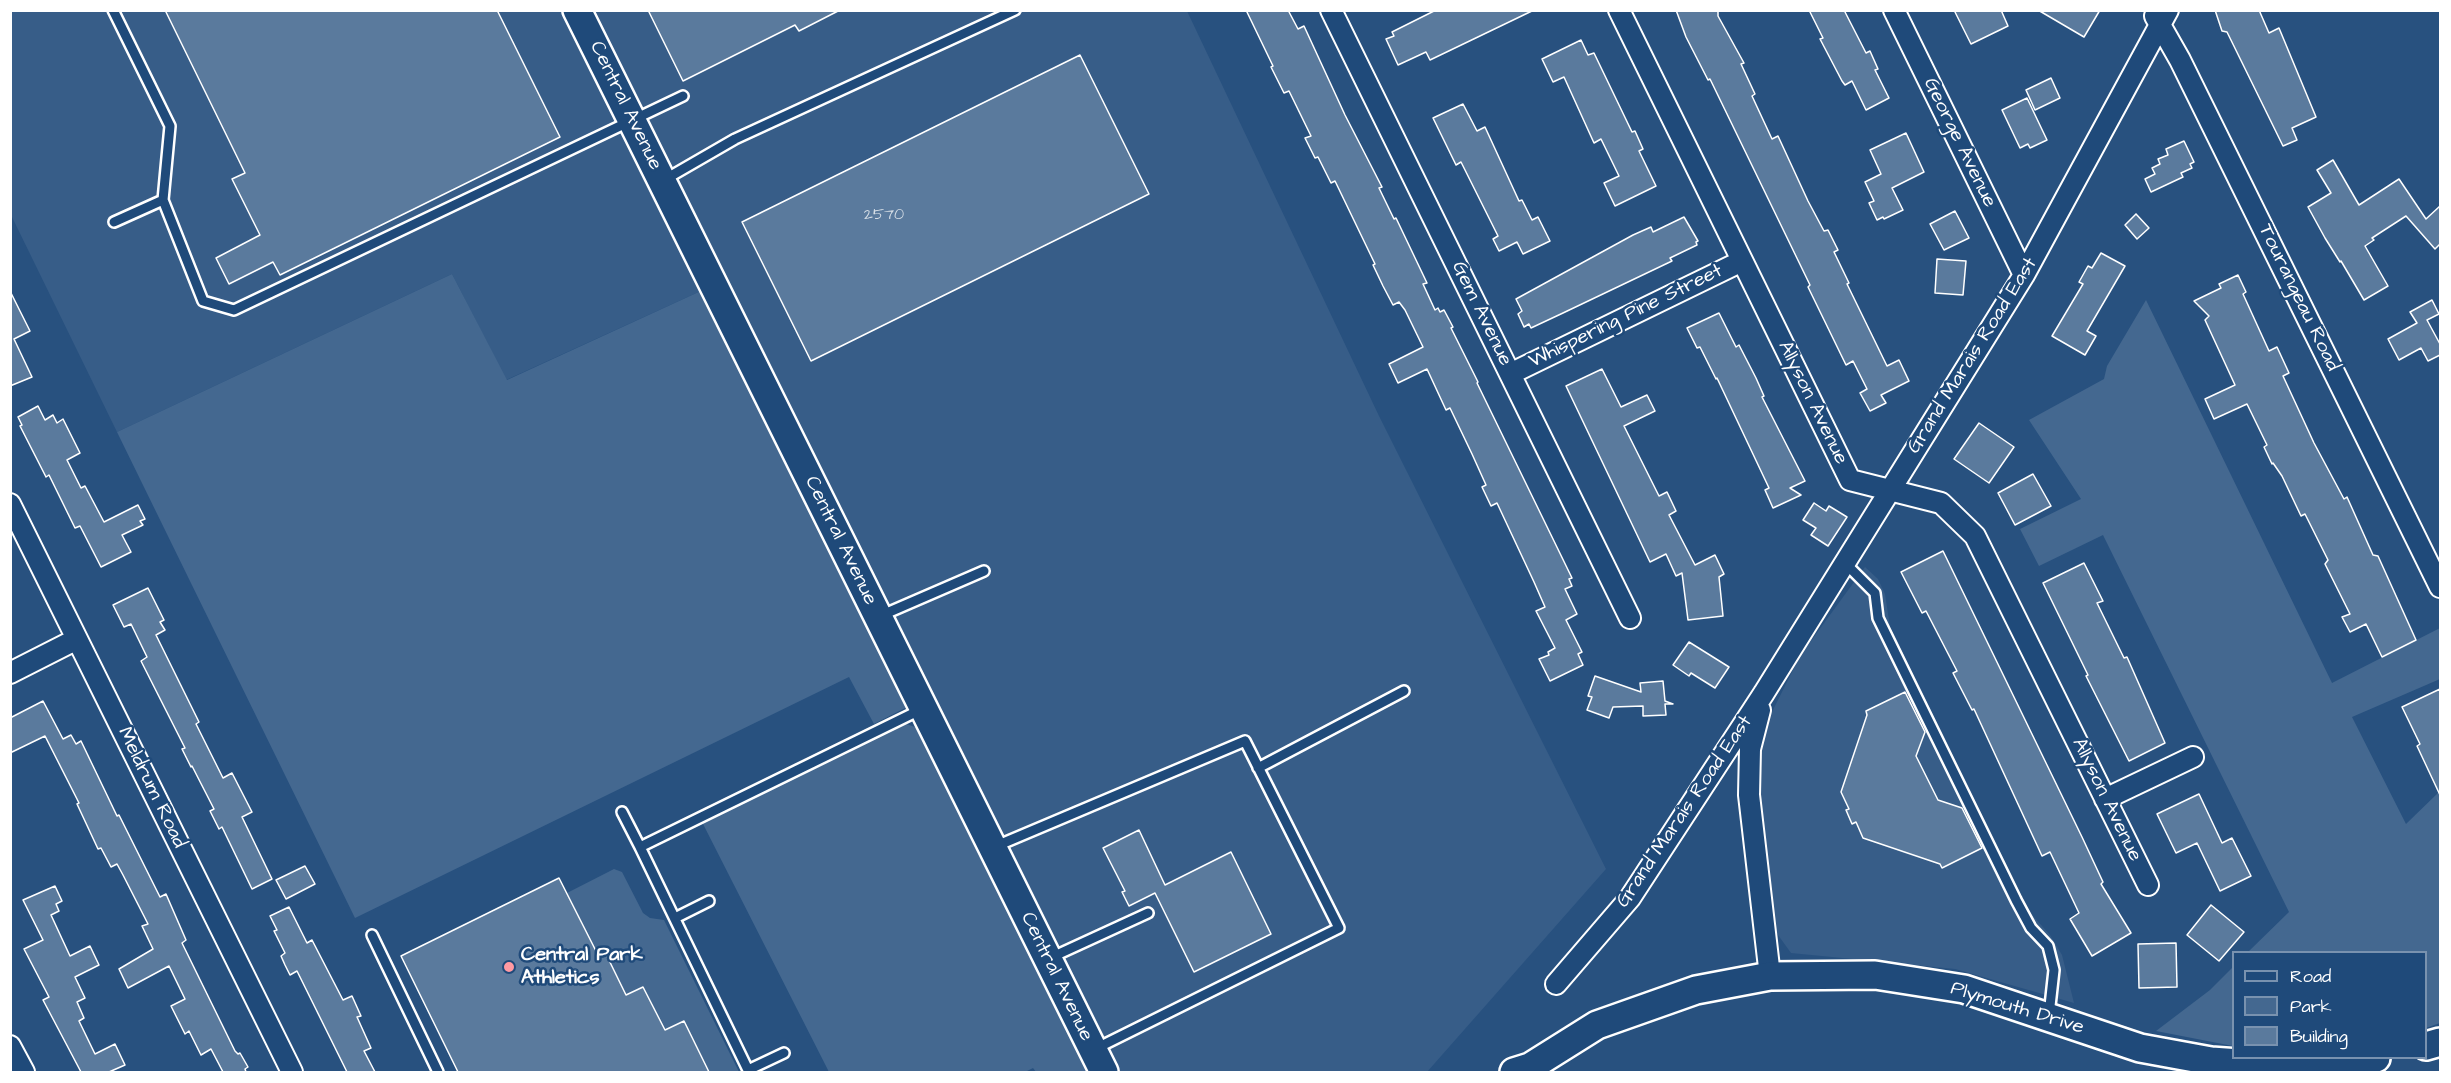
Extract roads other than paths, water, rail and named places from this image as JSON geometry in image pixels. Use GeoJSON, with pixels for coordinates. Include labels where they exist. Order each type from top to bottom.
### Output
{"type":"FeatureCollection","features":[{"type":"Feature","properties":{"kind":"street","name":"Central Avenue"},"geometry":{"type":"LineString","coordinates":[[577,10],[1098,1061]]}},
{"type":"Feature","properties":{"kind":"street","name":"Allyson Avenue"},"geometry":{"type":"LineString","coordinates":[[1619,10],[1850,480],[1941,503],[1975,536],[2148,885]]}},
{"type":"Feature","properties":{"kind":"street","name":"George Avenue"},"geometry":{"type":"LineString","coordinates":[[1894,10],[2024,275]]}},
{"type":"Feature","properties":{"kind":"street","name":"Gem Avenue"},"geometry":{"type":"LineString","coordinates":[[1335,12],[1630,618]]}},
{"type":"Feature","properties":{"kind":"street","name":"Grand Marais Road East"},"geometry":{"type":"LineString","coordinates":[[1556,984],[1630,898],[1764,693],[1890,491],[2024,275],[2160,15]]}},
{"type":"Feature","properties":{"kind":"street","name":"Tourangeau Road"},"geometry":{"type":"LineString","coordinates":[[2160,15],[2440,587]]}},
{"type":"Feature","properties":{"kind":"street","name":"Whispering Pine Street"},"geometry":{"type":"LineString","coordinates":[[1510,374],[1742,261]]}},
{"type":"Feature","properties":{"kind":"street","name":"Meldrum Road"},"geometry":{"type":"LineString","coordinates":[[10,504],[292,1072]]}},
{"type":"Feature","properties":{"kind":"street"},"geometry":{"type":"LineString","coordinates":[[10,673],[77,639]]}},
{"type":"Feature","properties":{"kind":"street","name":"Grand Marais Road East"},"geometry":{"type":"LineString","coordinates":[[1764,693],[1750,748],[1749,795],[1770,976]]}},
{"type":"Feature","properties":{"kind":"street"},"geometry":{"type":"LineString","coordinates":[[2105,799],[2193,757]]}},
{"type":"Feature","properties":{"kind":"street","name":"Plymouth Drive"},"geometry":{"type":"LineString","coordinates":[[1523,1071],[1597,1025],[1696,990],[1770,976],[1875,975],[1964,989],[2140,1048],[2211,1061],[2282,1066],[2360,1064]]}},
{"type":"Feature","properties":{"kind":"street"},"geometry":{"type":"LineString","coordinates":[[10,1046],[24,1072]]}},
{"type":"Feature","properties":{"kind":"lane"},"geometry":{"type":"LineString","coordinates":[[113,10],[170,126],[163,200],[203,301],[234,310],[633,122],[683,96]]}},
{"type":"Feature","properties":{"kind":"lane"},"geometry":{"type":"LineString","coordinates":[[662,181],[735,139],[1015,10]]}},
{"type":"Feature","properties":{"kind":"lane"},"geometry":{"type":"LineString","coordinates":[[114,222],[163,200]]}},
{"type":"Feature","properties":{"kind":"lane"},"geometry":{"type":"LineString","coordinates":[[1845,563],[1875,593],[1878,618],[2016,900],[2031,928],[2048,946],[2055,970],[2049,1017]]}},
{"type":"Feature","properties":{"kind":"lane"},"geometry":{"type":"LineString","coordinates":[[878,616],[984,571]]}},
{"type":"Feature","properties":{"kind":"lane"},"geometry":{"type":"LineString","coordinates":[[1258,768],[1404,691]]}},
{"type":"Feature","properties":{"kind":"lane"},"geometry":{"type":"LineString","coordinates":[[640,847],[923,708]]}},
{"type":"Feature","properties":{"kind":"lane"},"geometry":{"type":"LineString","coordinates":[[992,848],[1245,741],[1339,928],[1098,1061]]}},
{"type":"Feature","properties":{"kind":"lane"},"geometry":{"type":"LineString","coordinates":[[622,812],[749,1071],[784,1053]]}},
{"type":"Feature","properties":{"kind":"lane"},"geometry":{"type":"LineString","coordinates":[[675,918],[709,901]]}},
{"type":"Feature","properties":{"kind":"lane"},"geometry":{"type":"LineString","coordinates":[[1047,959],[1148,913]]}},
{"type":"Feature","properties":{"kind":"lane"},"geometry":{"type":"LineString","coordinates":[[372,935],[438,1072]]}},
{"type":"Feature","properties":{"kind":"place","name":"Central Park Athletics"},"geometry":{"type":"Point","coordinates":[509,967]}}]}
